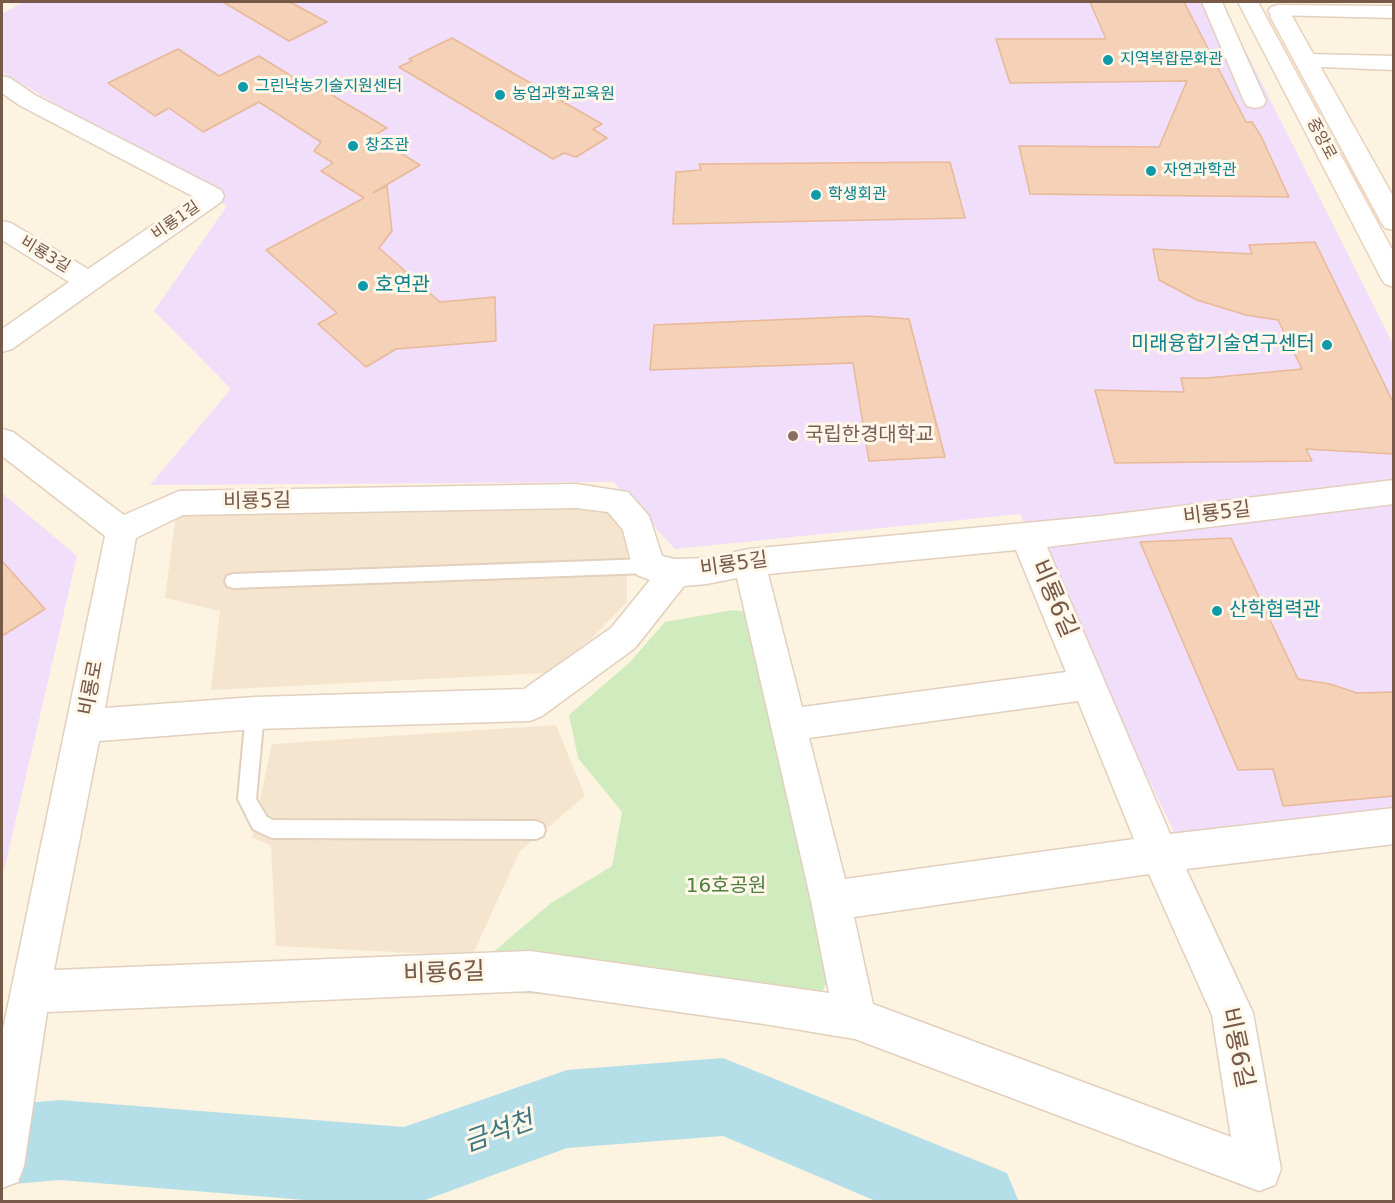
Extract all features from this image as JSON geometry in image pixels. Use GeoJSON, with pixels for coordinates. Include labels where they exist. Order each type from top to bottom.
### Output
{"type":"FeatureCollection","features":[{"type":"Feature","properties":{"kind":"street"},"geometry":{"type":"LineString","coordinates":[[1212,2],[1255,101]]}},
{"type":"Feature","properties":{"kind":"street","name":"중앙로"},"geometry":{"type":"LineString","coordinates":[[1248,2],[1394,278]]}},
{"type":"Feature","properties":{"kind":"street"},"geometry":{"type":"LineString","coordinates":[[1275,6],[1394,12]]}},
{"type":"Feature","properties":{"kind":"street","name":"중앙로"},"geometry":{"type":"LineString","coordinates":[[1275,6],[1394,222]]}},
{"type":"Feature","properties":{"kind":"street"},"geometry":{"type":"LineString","coordinates":[[1307,61],[1394,63]]}},
{"type":"Feature","properties":{"kind":"street","name":"비룡1길"},"geometry":{"type":"LineString","coordinates":[[2,83],[18,105],[212,196],[2,342]]}},
{"type":"Feature","properties":{"kind":"street","name":"비룡3길"},"geometry":{"type":"LineString","coordinates":[[2,229],[89,282]]}},
{"type":"Feature","properties":{"kind":"street"},"geometry":{"type":"LineString","coordinates":[[2,441],[122,531]]}},
{"type":"Feature","properties":{"kind":"street","name":"비룡5길"},"geometry":{"type":"LineString","coordinates":[[122,531],[179,503],[576,496],[617,501],[638,525],[661,569],[707,571],[749,562],[1027,537],[1394,492]]}},
{"type":"Feature","properties":{"kind":"street","name":"비룡로"},"geometry":{"type":"LineString","coordinates":[[2,1166],[29,992],[122,531]]}},
{"type":"Feature","properties":{"kind":"street","name":"비룡6길"},"geometry":{"type":"LineString","coordinates":[[29,992],[530,971],[764,1003],[855,1018],[1259,1169],[1232,1013],[1159,854],[1027,537]]}},
{"type":"Feature","properties":{"kind":"street"},"geometry":{"type":"LineString","coordinates":[[749,562],[831,901],[855,1018]]}},
{"type":"Feature","properties":{"kind":"street"},"geometry":{"type":"LineString","coordinates":[[84,726],[255,713],[530,705],[623,638],[661,569]]}},
{"type":"Feature","properties":{"kind":"street"},"geometry":{"type":"LineString","coordinates":[[787,725],[1089,684]]}},
{"type":"Feature","properties":{"kind":"street"},"geometry":{"type":"LineString","coordinates":[[831,901],[1159,854],[1394,826]]}},
{"type":"Feature","properties":{"kind":"lane"},"geometry":{"type":"LineString","coordinates":[[233,581],[661,569]]}},
{"type":"Feature","properties":{"kind":"lane"},"geometry":{"type":"LineString","coordinates":[[255,713],[247,799],[260,823],[272,829],[536,830]]}},
{"type":"Feature","properties":{"kind":"shaded area","name":"국립한경대학교"},"geometry":{"type":"Polygon","coordinates":[[[24,2],[1221,2],[1393,344],[1393,817],[1175,834],[1020,514],[675,549],[613,482],[150,485],[231,389],[154,311],[227,206],[2,72],[2,14],[24,2]]]}},
{"type":"Feature","properties":{"kind":"shaded area"},"geometry":{"type":"Polygon","coordinates":[[[2,493],[77,556],[2,879],[2,493]]]}},
{"type":"Feature","properties":{"kind":"shaded area"},"geometry":{"type":"Polygon","coordinates":[[[606,509],[627,533],[627,602],[591,639],[546,673],[211,690],[220,611],[165,598],[176,515],[606,509]]]}},
{"type":"Feature","properties":{"kind":"shaded area"},"geometry":{"type":"Polygon","coordinates":[[[556,725],[585,796],[520,851],[472,956],[276,946],[271,846],[252,837],[272,744],[556,725]]]}},
{"type":"Feature","properties":{"kind":"green space","name":"16호공원"},"geometry":{"type":"Polygon","coordinates":[[[733,610],[756,613],[851,891],[853,927],[814,1009],[480,991],[491,954],[551,903],[612,866],[622,812],[578,758],[569,715],[630,662],[665,622],[733,610]]]}},
{"type":"Feature","properties":{"kind":"building"},"geometry":{"type":"Polygon","coordinates":[[[223,2],[290,2],[327,22],[289,41],[223,2]]]}},
{"type":"Feature","properties":{"kind":"building"},"geometry":{"type":"Polygon","coordinates":[[[1090,2],[1184,2],[1246,122],[1252,122],[1261,136],[1289,197],[1030,194],[1019,146],[1159,147],[1187,81],[1010,83],[996,39],[1106,39],[1090,2]]]}},
{"type":"Feature","properties":{"kind":"building","name":"농업과학교육원"},"geometry":{"type":"Polygon","coordinates":[[[452,38],[602,124],[593,129],[607,138],[576,157],[564,153],[553,159],[399,67],[412,61],[409,59],[452,38]]]}},
{"type":"Feature","properties":{"kind":"building"},"geometry":{"type":"Polygon","coordinates":[[[178,49],[219,76],[259,56],[317,92],[322,89],[387,128],[373,136],[420,165],[373,193],[387,186],[392,231],[379,248],[440,302],[495,297],[496,341],[396,349],[366,367],[318,324],[337,313],[266,250],[364,198],[321,171],[333,163],[314,151],[321,142],[259,102],[203,132],[169,108],[155,116],[108,83],[178,49]]]}},
{"type":"Feature","properties":{"kind":"building","name":"학생회관"},"geometry":{"type":"Polygon","coordinates":[[[950,162],[965,218],[673,224],[676,172],[701,170],[699,164],[950,162]]]}},
{"type":"Feature","properties":{"kind":"building","name":"미래융합기술연구센터"},"geometry":{"type":"Polygon","coordinates":[[[1315,242],[1394,404],[1394,454],[1306,449],[1312,461],[1115,463],[1095,390],[1184,392],[1181,378],[1208,378],[1302,369],[1278,320],[1246,315],[1197,300],[1159,280],[1153,249],[1252,254],[1249,245],[1315,242]]]}},
{"type":"Feature","properties":{"kind":"building"},"geometry":{"type":"Polygon","coordinates":[[[867,316],[909,319],[945,457],[869,461],[853,363],[650,370],[654,325],[867,316]]]}},
{"type":"Feature","properties":{"kind":"building","name":"산학협력관"},"geometry":{"type":"Polygon","coordinates":[[[1231,538],[1298,679],[1330,684],[1357,693],[1394,692],[1394,796],[1283,806],[1273,769],[1238,770],[1140,542],[1231,538]]]}},
{"type":"Feature","properties":{"kind":"building"},"geometry":{"type":"Polygon","coordinates":[[[2,561],[45,609],[2,636],[2,561]]]}},
{"type":"Feature","properties":{"kind":"waterway","name":"금석천"},"geometry":{"type":"LineString","coordinates":[[2,1145],[60,1140],[404,1167],[567,1109],[723,1097],[978,1202]]}},
{"type":"Feature","properties":{"kind":"place","name":"지역복합문화관"},"geometry":{"type":"Point","coordinates":[1108,60]}},
{"type":"Feature","properties":{"kind":"place","name":"그린낙농기술지원센터"},"geometry":{"type":"Point","coordinates":[243,87]}},
{"type":"Feature","properties":{"kind":"place","name":"농업과학교육원"},"geometry":{"type":"Point","coordinates":[500,95]}},
{"type":"Feature","properties":{"kind":"place","name":"창조관"},"geometry":{"type":"Point","coordinates":[353,146]}},
{"type":"Feature","properties":{"kind":"place","name":"자연과학관"},"geometry":{"type":"Point","coordinates":[1151,171]}},
{"type":"Feature","properties":{"kind":"place","name":"학생회관"},"geometry":{"type":"Point","coordinates":[816,195]}},
{"type":"Feature","properties":{"kind":"place","name":"호연관"},"geometry":{"type":"Point","coordinates":[363,286]}},
{"type":"Feature","properties":{"kind":"place","name":"미래융합기술연구센터"},"geometry":{"type":"Point","coordinates":[1327,345]}},
{"type":"Feature","properties":{"kind":"place","name":"국립한경대학교"},"geometry":{"type":"Point","coordinates":[793,436]}},
{"type":"Feature","properties":{"kind":"place","name":"산학협력관"},"geometry":{"type":"Point","coordinates":[1217,611]}}]}
